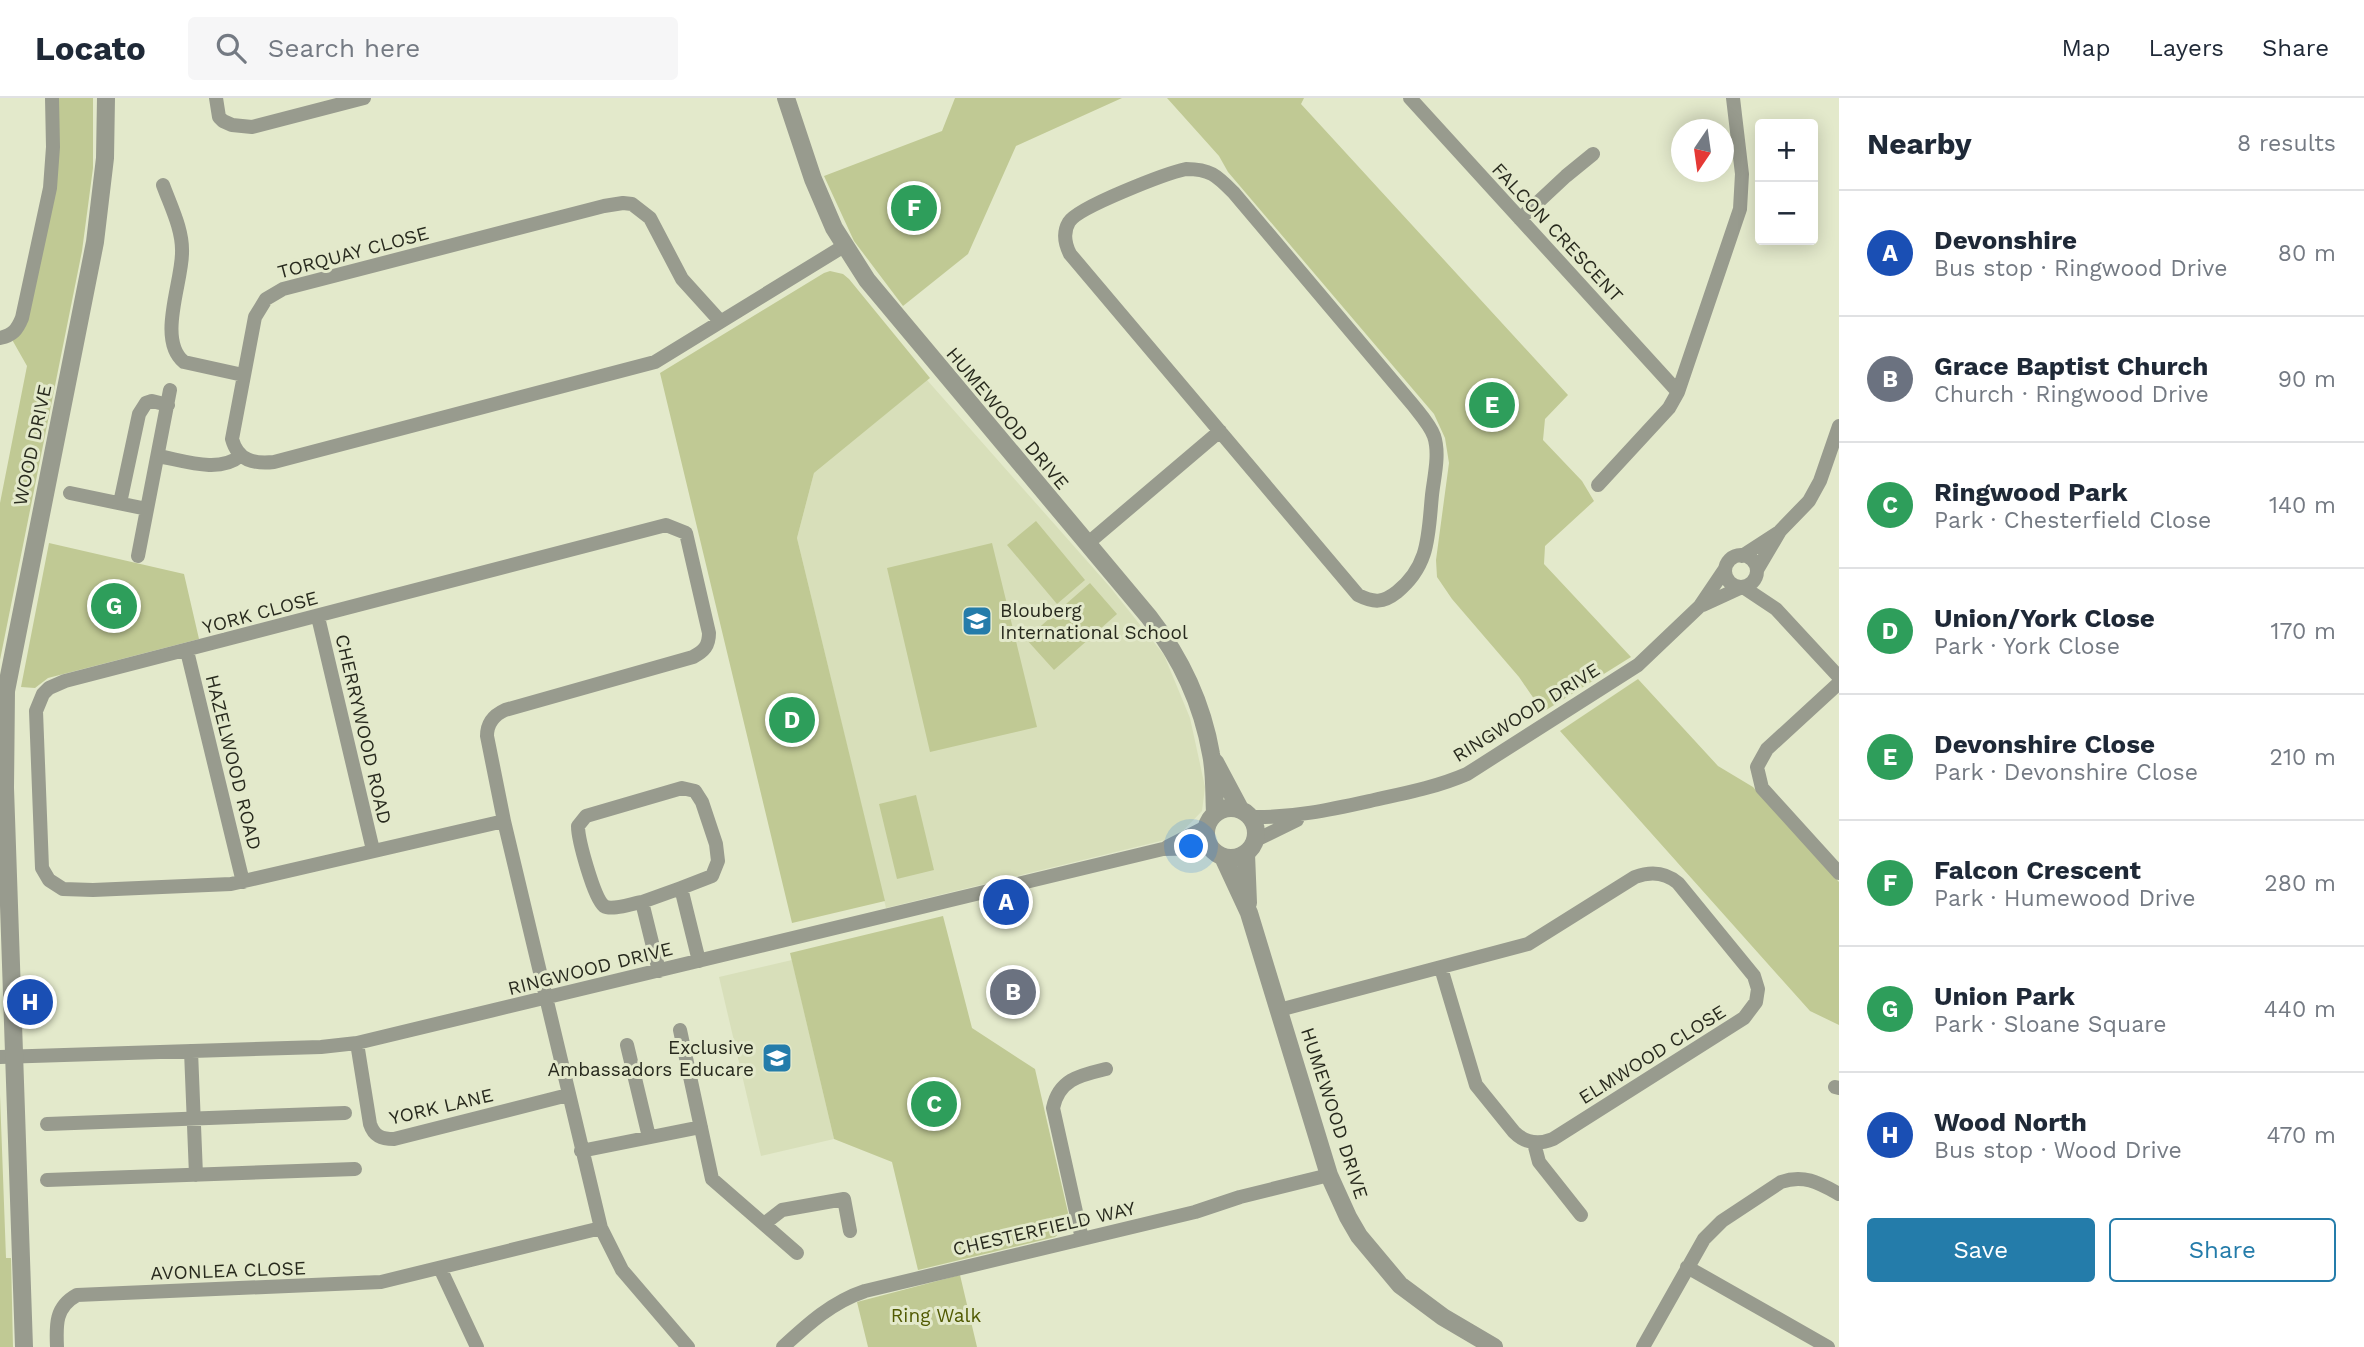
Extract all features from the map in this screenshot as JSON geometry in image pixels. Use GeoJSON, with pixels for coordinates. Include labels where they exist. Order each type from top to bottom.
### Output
{"type":"FeatureCollection","features":[{"type":"Feature","properties":{"kind":"street"},"geometry":{"type":"LineString","coordinates":[[0,338],[10,336],[17,330],[22,318],[42,227],[53,165],[52,98]]}},
{"type":"Feature","properties":{"kind":"street","name":"WOOD DRIVE"},"geometry":{"type":"LineString","coordinates":[[24,1347],[8,1057],[6,691],[97,228],[105,158],[106,98]]}},
{"type":"Feature","properties":{"kind":"street"},"geometry":{"type":"LineString","coordinates":[[216,98],[219,117],[223,121],[240,127],[252,127],[364,98]]}},
{"type":"Feature","properties":{"kind":"street","name":"HUMEWOOD DRIVE"},"geometry":{"type":"LineString","coordinates":[[786,98],[813,179],[844,246],[879,296],[1149,617],[1176,653],[1195,696],[1212,755],[1246,813]]}},
{"type":"Feature","properties":{"kind":"street"},"geometry":{"type":"LineString","coordinates":[[1598,485],[1669,408],[1678,392],[1740,209],[1742,174],[1733,98]]}},
{"type":"Feature","properties":{"kind":"street","name":"FALCON CRESCENT"},"geometry":{"type":"LineString","coordinates":[[1411,99],[1678,392]]}},
{"type":"Feature","properties":{"kind":"street"},"geometry":{"type":"LineString","coordinates":[[1520,219],[1593,154]]}},
{"type":"Feature","properties":{"kind":"street"},"geometry":{"type":"LineString","coordinates":[[1186,169],[1211,172],[1234,193],[1413,405],[1431,431],[1436,463],[1427,545],[1423,561],[1414,576],[1388,600],[1370,601],[1358,594],[1220,431],[1066,246],[1065,237],[1069,222],[1081,212],[1169,173],[1186,169]]}},
{"type":"Feature","properties":{"kind":"street"},"geometry":{"type":"LineString","coordinates":[[163,186],[178,229],[182,254],[172,319],[174,349],[180,359],[191,365],[243,376]]}},
{"type":"Feature","properties":{"kind":"street","name":"TORQUAY CLOSE"},"geometry":{"type":"LineString","coordinates":[[240,456],[234,447],[232,430],[255,317],[266,299],[283,289],[623,203],[632,204],[650,218],[682,279],[720,321]]}},
{"type":"Feature","properties":{"kind":"street"},"geometry":{"type":"LineString","coordinates":[[158,456],[213,465],[229,463],[240,456],[256,463],[274,461],[655,362],[844,246]]}},
{"type":"Feature","properties":{"kind":"street"},"geometry":{"type":"LineString","coordinates":[[120,503],[139,414],[146,403],[169,398],[138,556]]}},
{"type":"Feature","properties":{"kind":"street"},"geometry":{"type":"LineString","coordinates":[[1839,426],[1821,481],[1809,501],[1780,531],[1731,559],[1726,569],[1729,581],[1776,609],[1839,677]]}},
{"type":"Feature","properties":{"kind":"street"},"geometry":{"type":"LineString","coordinates":[[1087,544],[1220,431]]}},
{"type":"Feature","properties":{"kind":"street"},"geometry":{"type":"LineString","coordinates":[[70,493],[147,509]]}},
{"type":"Feature","properties":{"kind":"street","name":"YORK CLOSE"},"geometry":{"type":"LineString","coordinates":[[504,821],[243,882],[93,890],[63,889],[49,880],[42,868],[36,711],[43,694],[65,681],[666,525],[685,533],[689,539],[709,633],[707,646],[693,657],[498,713],[489,723],[487,736],[504,821],[601,1228],[622,1270],[688,1347]]}},
{"type":"Feature","properties":{"kind":"street"},"geometry":{"type":"LineString","coordinates":[[1741,587],[1751,584],[1780,531]]}},
{"type":"Feature","properties":{"kind":"street"},"geometry":{"type":"LineString","coordinates":[[1742,555],[1753,561],[1776,609]]}},
{"type":"Feature","properties":{"kind":"street","name":"RINGWOOD DRIVE"},"geometry":{"type":"LineString","coordinates":[[1246,813],[1279,818],[1308,815],[1439,786],[1467,774],[1637,665],[1700,606],[1726,569]]}},
{"type":"Feature","properties":{"kind":"street","name":"RINGWOOD DRIVE"},"geometry":{"type":"LineString","coordinates":[[1700,606],[1741,587]]}},
{"type":"Feature","properties":{"kind":"street","name":"CHERRYWOOD ROAD"},"geometry":{"type":"LineString","coordinates":[[318,617],[373,850]]}},
{"type":"Feature","properties":{"kind":"street","name":"HAZELWOOD ROAD"},"geometry":{"type":"LineString","coordinates":[[187,651],[243,882]]}},
{"type":"Feature","properties":{"kind":"street"},"geometry":{"type":"LineString","coordinates":[[1839,683],[1766,749],[1757,767],[1762,788],[1839,873]]}},
{"type":"Feature","properties":{"kind":"street","name":"HUMEWOOD DRIVE"},"geometry":{"type":"LineString","coordinates":[[1211,820],[1212,755]]}},
{"type":"Feature","properties":{"kind":"street"},"geometry":{"type":"LineString","coordinates":[[682,788],[695,792],[702,802],[716,844],[718,866],[712,876],[681,888],[642,902],[610,908],[601,903],[578,830],[579,823],[586,816],[682,788]]}},
{"type":"Feature","properties":{"kind":"street"},"geometry":{"type":"LineString","coordinates":[[1227,808],[1246,813],[1256,828],[1251,847],[1231,859],[1217,853],[1206,838],[1211,820],[1227,808]]}},
{"type":"Feature","properties":{"kind":"street","name":"RINGWOOD DRIVE"},"geometry":{"type":"LineString","coordinates":[[1251,847],[1308,815]]}},
{"type":"Feature","properties":{"kind":"street","name":"RINGWOOD DRIVE"},"geometry":{"type":"LineString","coordinates":[[8,1057],[321,1047],[357,1043],[1163,849],[1211,820]]}},
{"type":"Feature","properties":{"kind":"street","name":"HUMEWOOD DRIVE"},"geometry":{"type":"LineString","coordinates":[[1249,913],[1251,847]]}},
{"type":"Feature","properties":{"kind":"street","name":"RINGWOOD DRIVE"},"geometry":{"type":"LineString","coordinates":[[1163,849],[1217,853]]}},
{"type":"Feature","properties":{"kind":"street","name":"HUMEWOOD DRIVE"},"geometry":{"type":"LineString","coordinates":[[1217,853],[1249,913],[1329,1175],[1343,1208],[1359,1236],[1400,1284],[1443,1317],[1494,1347]]}},
{"type":"Feature","properties":{"kind":"street","name":"ELMWOOD CLOSE"},"geometry":{"type":"LineString","coordinates":[[1279,1010],[1528,944],[1635,877],[1654,873],[1664,875],[1678,883],[1754,976],[1758,996],[1753,1008],[1744,1018],[1553,1139],[1534,1143]]}},
{"type":"Feature","properties":{"kind":"street"},"geometry":{"type":"LineString","coordinates":[[681,888],[699,961]]}},
{"type":"Feature","properties":{"kind":"street"},"geometry":{"type":"LineString","coordinates":[[642,902],[659,971]]}},
{"type":"Feature","properties":{"kind":"street"},"geometry":{"type":"LineString","coordinates":[[1441,968],[1476,1085],[1514,1132],[1534,1143],[1539,1162],[1581,1215]]}},
{"type":"Feature","properties":{"kind":"street"},"geometry":{"type":"LineString","coordinates":[[680,1030],[712,1179],[797,1254]]}},
{"type":"Feature","properties":{"kind":"street","name":"YORK LANE"},"geometry":{"type":"LineString","coordinates":[[357,1043],[370,1124],[375,1134],[383,1139],[394,1139],[568,1095]]}},
{"type":"Feature","properties":{"kind":"street"},"geometry":{"type":"LineString","coordinates":[[627,1045],[649,1137]]}},
{"type":"Feature","properties":{"kind":"street"},"geometry":{"type":"LineString","coordinates":[[191,1051],[196,1175]]}},
{"type":"Feature","properties":{"kind":"street"},"geometry":{"type":"LineString","coordinates":[[1082,1239],[1053,1108],[1058,1093],[1069,1080],[1106,1069]]}},
{"type":"Feature","properties":{"kind":"street"},"geometry":{"type":"LineString","coordinates":[[47,1124],[345,1113]]}},
{"type":"Feature","properties":{"kind":"street"},"geometry":{"type":"LineString","coordinates":[[581,1151],[701,1127]]}},
{"type":"Feature","properties":{"kind":"street"},"geometry":{"type":"LineString","coordinates":[[47,1180],[355,1169]]}},
{"type":"Feature","properties":{"kind":"street","name":"CHESTERFIELD WAY"},"geometry":{"type":"LineString","coordinates":[[782,1347],[822,1312],[860,1292],[1195,1212],[1240,1197],[1329,1175]]}},
{"type":"Feature","properties":{"kind":"street"},"geometry":{"type":"LineString","coordinates":[[1644,1343],[1712,1229],[1781,1182],[1807,1179],[1839,1194]]}},
{"type":"Feature","properties":{"kind":"street"},"geometry":{"type":"LineString","coordinates":[[764,1224],[782,1210],[844,1199],[850,1231]]}},
{"type":"Feature","properties":{"kind":"street","name":"AVONLEA CLOSE"},"geometry":{"type":"LineString","coordinates":[[57,1347],[59,1312],[69,1300],[77,1296],[362,1284],[440,1268],[601,1228]]}},
{"type":"Feature","properties":{"kind":"street"},"geometry":{"type":"LineString","coordinates":[[1687,1267],[1828,1347]]}},
{"type":"Feature","properties":{"kind":"street"},"geometry":{"type":"LineString","coordinates":[[440,1268],[477,1347]]}},
{"type":"Feature","properties":{"kind":"shaded area","name":"Blouberg International School"},"geometry":{"type":"Polygon","coordinates":[[[927,380],[1110,587],[1164,655],[1190,718],[1205,787],[1202,811],[1177,837],[886,908],[797,538],[814,473],[927,380]]]}},
{"type":"Feature","properties":{"kind":"shaded area","name":"Exclusive Ambassadors Educare"},"geometry":{"type":"Polygon","coordinates":[[[792,960],[834,1139],[761,1156],[719,977],[792,960]]]}},
{"type":"Feature","properties":{"kind":"green space"},"geometry":{"type":"Polygon","coordinates":[[[53,98],[93,98],[93,168],[82,251],[0,660],[0,503],[27,366],[10,336],[52,188],[53,98]]]}},
{"type":"Feature","properties":{"kind":"green space"},"geometry":{"type":"Polygon","coordinates":[[[955,98],[1122,98],[1016,146],[968,254],[903,306],[854,241],[824,176],[942,131],[955,98]]]}},
{"type":"Feature","properties":{"kind":"green space"},"geometry":{"type":"Polygon","coordinates":[[[1167,98],[1304,98],[1301,104],[1568,395],[1545,419],[1543,440],[1582,481],[1594,501],[1545,546],[1544,564],[1631,657],[1543,712],[1519,677],[1452,599],[1437,577],[1436,560],[1449,463],[1445,438],[1434,414],[1228,172],[1219,156],[1167,98]]]}},
{"type":"Feature","properties":{"kind":"green space"},"geometry":{"type":"Polygon","coordinates":[[[830,271],[843,274],[849,279],[930,378],[814,473],[797,538],[885,901],[792,923],[660,373],[830,271]]]}},
{"type":"Feature","properties":{"kind":"green space"},"geometry":{"type":"Polygon","coordinates":[[[1036,521],[1085,580],[1057,604],[1007,545],[1036,521]]]}},
{"type":"Feature","properties":{"kind":"green space"},"geometry":{"type":"Polygon","coordinates":[[[49,543],[184,574],[199,639],[48,678],[35,688],[21,687],[49,543]]]}},
{"type":"Feature","properties":{"kind":"green space"},"geometry":{"type":"Polygon","coordinates":[[[992,543],[1037,727],[930,752],[887,568],[992,543]]]}},
{"type":"Feature","properties":{"kind":"green space"},"geometry":{"type":"Polygon","coordinates":[[[1090,583],[1117,614],[1054,670],[1026,639],[1090,583]]]}},
{"type":"Feature","properties":{"kind":"green space"},"geometry":{"type":"Polygon","coordinates":[[[1638,679],[1718,766],[1753,787],[1839,882],[1839,1025],[1810,1011],[1560,731],[1638,679]]]}},
{"type":"Feature","properties":{"kind":"green space"},"geometry":{"type":"Polygon","coordinates":[[[916,795],[934,870],[897,879],[879,804],[916,795]]]}},
{"type":"Feature","properties":{"kind":"green space"},"geometry":{"type":"Polygon","coordinates":[[[943,916],[972,1028],[1035,1069],[1069,1217],[1065,1229],[1055,1237],[918,1270],[892,1162],[834,1139],[790,953],[943,916]]]}},
{"type":"Feature","properties":{"kind":"green space"},"geometry":{"type":"Polygon","coordinates":[[[0,1095],[6,1258],[11,1258],[13,1347],[0,1347],[0,1095]]]}},
{"type":"Feature","properties":{"kind":"green space","name":"Ring Walk"},"geometry":{"type":"Polygon","coordinates":[[[960,1275],[977,1347],[868,1347],[857,1302],[960,1275]]]}},
{"type":"Feature","properties":{"kind":"place","name":"Falcon Crescent"},"geometry":{"type":"Point","coordinates":[914,208]}},
{"type":"Feature","properties":{"kind":"place","name":"Devonshire Close"},"geometry":{"type":"Point","coordinates":[1492,405]}},
{"type":"Feature","properties":{"kind":"place","name":"Union Park"},"geometry":{"type":"Point","coordinates":[114,606]}},
{"type":"Feature","properties":{"kind":"place","name":"Blouberg International School"},"geometry":{"type":"Point","coordinates":[977,621]}},
{"type":"Feature","properties":{"kind":"place","name":"Union/York Close"},"geometry":{"type":"Point","coordinates":[792,720]}},
{"type":"Feature","properties":{"kind":"place","name":"Devonshire"},"geometry":{"type":"Point","coordinates":[1006,902]}},
{"type":"Feature","properties":{"kind":"place","name":"Grace Baptist Church"},"geometry":{"type":"Point","coordinates":[1013,992]}},
{"type":"Feature","properties":{"kind":"place","name":"Wood North"},"geometry":{"type":"Point","coordinates":[30,1002]}},
{"type":"Feature","properties":{"kind":"place","name":"Exclusive Ambassadors Educare"},"geometry":{"type":"Point","coordinates":[777,1058]}},
{"type":"Feature","properties":{"kind":"place","name":"Ringwood Park"},"geometry":{"type":"Point","coordinates":[934,1104]}}]}
